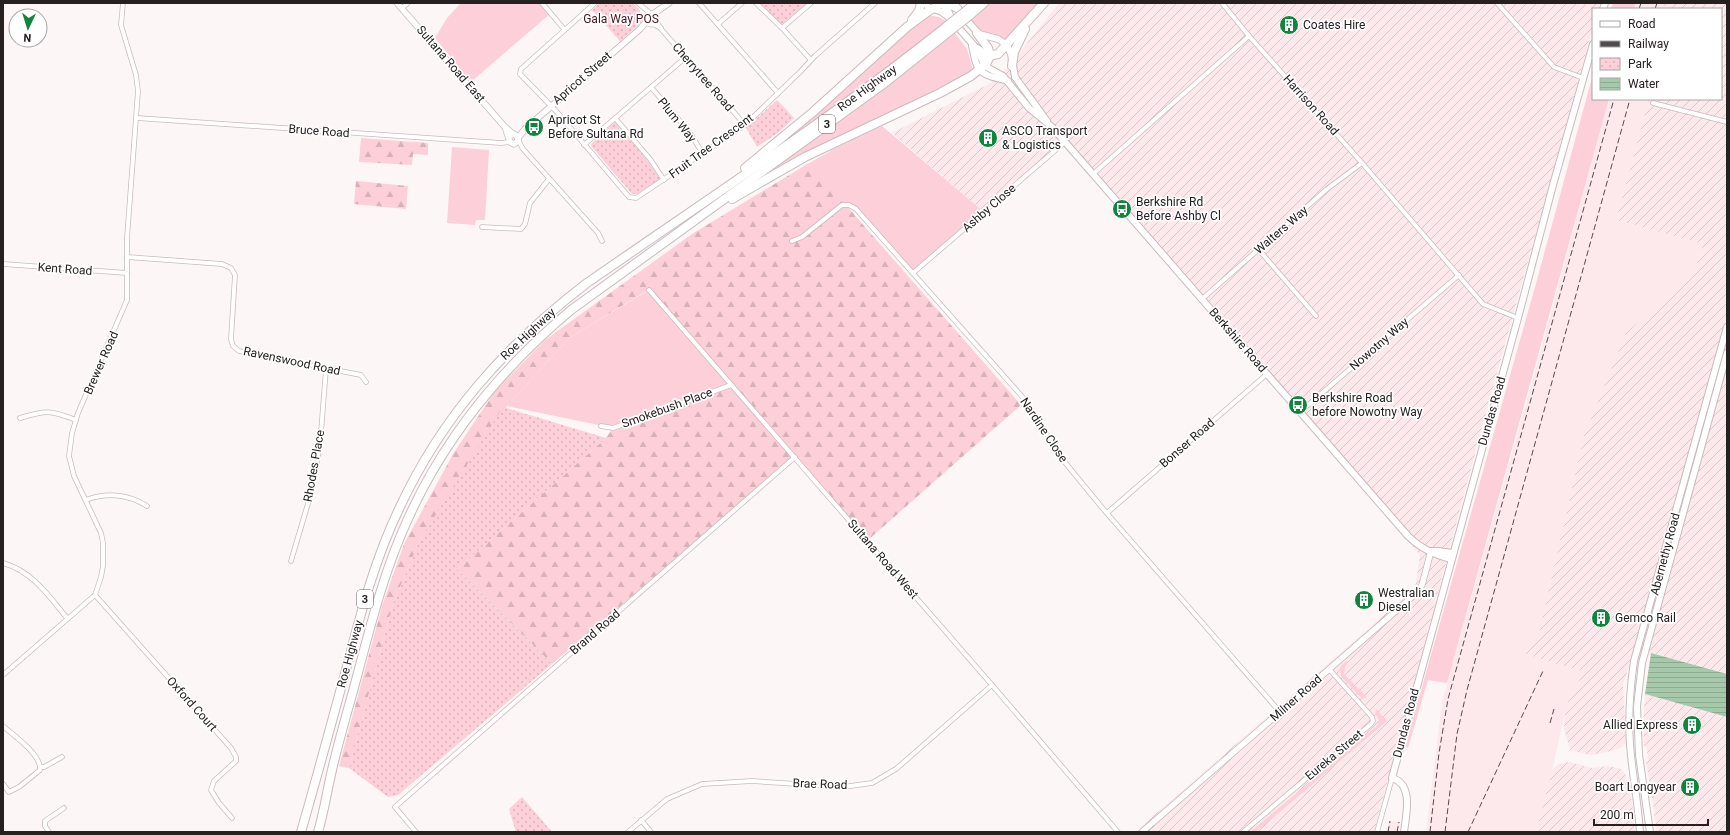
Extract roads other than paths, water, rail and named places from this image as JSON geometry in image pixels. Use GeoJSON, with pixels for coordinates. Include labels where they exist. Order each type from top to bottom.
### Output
{"type":"FeatureCollection","features":[{"type":"Feature","properties":{"kind":"highway"},"geometry":{"type":"LineString","coordinates":[[907,27],[919,10],[921,3]]}},
{"type":"Feature","properties":{"kind":"highway"},"geometry":{"type":"LineString","coordinates":[[706,200],[813,112],[907,27],[928,6],[944,3],[955,6]]}},
{"type":"Feature","properties":{"kind":"highway"},"geometry":{"type":"LineString","coordinates":[[944,3],[949,25]]}},
{"type":"Feature","properties":{"kind":"highway","name":"Roe Highway"},"geometry":{"type":"LineString","coordinates":[[968,13],[975,3]]}},
{"type":"Feature","properties":{"kind":"highway","name":"Roe Highway"},"geometry":{"type":"LineString","coordinates":[[302,832],[372,576],[382,547],[399,508],[432,447],[465,400],[504,354],[542,318],[587,283],[871,86],[949,25],[984,3]]}},
{"type":"Feature","properties":{"kind":"highway"},"geometry":{"type":"LineString","coordinates":[[976,49],[984,55],[989,56],[998,54],[1044,3]]}},
{"type":"Feature","properties":{"kind":"highway"},"geometry":{"type":"LineString","coordinates":[[1012,66],[1014,52],[1029,21]]}},
{"type":"Feature","properties":{"kind":"highway","name":"Roe Highway"},"geometry":{"type":"LineString","coordinates":[[319,832],[334,763],[387,570],[413,508],[447,447],[480,402],[530,346],[571,310],[882,85],[949,25]]}},
{"type":"Feature","properties":{"kind":"highway"},"geometry":{"type":"LineString","coordinates":[[702,215],[805,157],[940,93],[983,70],[989,56],[988,48],[977,32]]}},
{"type":"Feature","properties":{"kind":"main road"},"geometry":{"type":"LineString","coordinates":[[928,6],[942,12],[949,25],[970,41],[976,49],[983,70]]}},
{"type":"Feature","properties":{"kind":"main road"},"geometry":{"type":"LineString","coordinates":[[955,6],[977,32],[984,36],[1001,41],[1007,45]]}},
{"type":"Feature","properties":{"kind":"main road"},"geometry":{"type":"LineString","coordinates":[[970,41],[976,64],[983,70]]}},
{"type":"Feature","properties":{"kind":"main road","name":"Berkshire Road"},"geometry":{"type":"LineString","coordinates":[[1007,45],[1011,54],[1012,66],[1017,81],[1041,111],[1049,124]]}},
{"type":"Feature","properties":{"kind":"main road","name":"Dundas Road"},"geometry":{"type":"LineString","coordinates":[[1392,778],[1553,185],[1592,48]]}},
{"type":"Feature","properties":{"kind":"main road","name":"Berkshire Road"},"geometry":{"type":"LineString","coordinates":[[983,70],[1000,73],[1029,108],[1049,124],[1408,536],[1436,555],[1452,556]]}},
{"type":"Feature","properties":{"kind":"main road","name":"Abernethy Road"},"geometry":{"type":"LineString","coordinates":[[1650,832],[1638,755],[1637,706],[1642,662],[1727,327]]}},
{"type":"Feature","properties":{"kind":"main road"},"geometry":{"type":"LineString","coordinates":[[1719,356],[1726,356]]}},
{"type":"Feature","properties":{"kind":"main road","name":"Abernethy Road"},"geometry":{"type":"LineString","coordinates":[[1640,832],[1638,803],[1630,742],[1630,703],[1634,661],[1726,356]]}},
{"type":"Feature","properties":{"kind":"main road"},"geometry":{"type":"LineString","coordinates":[[1634,661],[1642,662]]}},
{"type":"Feature","properties":{"kind":"main road"},"geometry":{"type":"LineString","coordinates":[[1392,778],[1401,783],[1406,794],[1404,832]]}},
{"type":"Feature","properties":{"kind":"street","name":"Brewer Road"},"geometry":{"type":"LineString","coordinates":[[95,594],[101,577],[104,554],[101,533],[74,476],[69,456],[72,433],[76,420],[127,300],[127,257],[138,91],[136,75],[121,25],[123,3]]}},
{"type":"Feature","properties":{"kind":"street","name":"Sultana Road East"},"geometry":{"type":"LineString","coordinates":[[397,3],[549,180],[598,233],[602,241]]}},
{"type":"Feature","properties":{"kind":"street"},"geometry":{"type":"LineString","coordinates":[[402,8],[408,3]]}},
{"type":"Feature","properties":{"kind":"street"},"geometry":{"type":"LineString","coordinates":[[542,3],[564,29],[595,3]]}},
{"type":"Feature","properties":{"kind":"street","name":"Cherrytree Road"},"geometry":{"type":"LineString","coordinates":[[638,3],[745,125]]}},
{"type":"Feature","properties":{"kind":"street","name":"Apricot Street"},"geometry":{"type":"LineString","coordinates":[[513,138],[669,3]]}},
{"type":"Feature","properties":{"kind":"street"},"geometry":{"type":"LineString","coordinates":[[699,3],[778,93]]}},
{"type":"Feature","properties":{"kind":"street"},"geometry":{"type":"LineString","coordinates":[[718,24],[742,3]]}},
{"type":"Feature","properties":{"kind":"street"},"geometry":{"type":"LineString","coordinates":[[756,3],[782,28],[811,60]]}},
{"type":"Feature","properties":{"kind":"street"},"geometry":{"type":"LineString","coordinates":[[782,28],[811,3]]}},
{"type":"Feature","properties":{"kind":"street","name":"Fruit Tree Crescent"},"geometry":{"type":"LineString","coordinates":[[564,29],[521,69],[520,74],[557,112],[630,197],[636,198],[745,125],[811,60],[875,3]]}},
{"type":"Feature","properties":{"kind":"street","name":"Harrison Road"},"geometry":{"type":"LineString","coordinates":[[1222,3],[1249,36],[1362,163],[1483,304],[1518,318]]}},
{"type":"Feature","properties":{"kind":"street"},"geometry":{"type":"LineString","coordinates":[[1497,3],[1554,67],[1584,78]]}},
{"type":"Feature","properties":{"kind":"street"},"geometry":{"type":"LineString","coordinates":[[1093,174],[1249,36]]}},
{"type":"Feature","properties":{"kind":"street"},"geometry":{"type":"LineString","coordinates":[[584,145],[686,57]]}},
{"type":"Feature","properties":{"kind":"street","name":"Plum Way"},"geometry":{"type":"LineString","coordinates":[[651,87],[690,133],[703,154]]}},
{"type":"Feature","properties":{"kind":"street"},"geometry":{"type":"LineString","coordinates":[[1653,103],[1727,122]]}},
{"type":"Feature","properties":{"kind":"street","name":"Bruce Road"},"geometry":{"type":"LineString","coordinates":[[137,118],[501,143],[513,138]]}},
{"type":"Feature","properties":{"kind":"street"},"geometry":{"type":"LineString","coordinates":[[615,118],[650,159],[664,180]]}},
{"type":"Feature","properties":{"kind":"street","name":"Ashby Close"},"geometry":{"type":"LineString","coordinates":[[913,273],[1065,142]]}},
{"type":"Feature","properties":{"kind":"street","name":"Walters Way"},"geometry":{"type":"LineString","coordinates":[[1202,299],[1327,189],[1362,163]]}},
{"type":"Feature","properties":{"kind":"street"},"geometry":{"type":"LineString","coordinates":[[482,227],[521,229],[525,224],[530,203],[549,180]]}},
{"type":"Feature","properties":{"kind":"street","name":"Nardine Close"},"geometry":{"type":"LineString","coordinates":[[792,241],[802,237],[840,206],[849,205],[856,208],[1026,401],[1063,460],[1107,513],[1280,712]]}},
{"type":"Feature","properties":{"kind":"street"},"geometry":{"type":"LineString","coordinates":[[1259,250],[1316,316]]}},
{"type":"Feature","properties":{"kind":"street","name":"Ravenswood Road"},"geometry":{"type":"LineString","coordinates":[[127,257],[222,264],[231,268],[235,275],[231,339],[233,346],[239,350],[361,375],[366,382]]}},
{"type":"Feature","properties":{"kind":"street","name":"Kent Road"},"geometry":{"type":"LineString","coordinates":[[3,264],[127,273]]}},
{"type":"Feature","properties":{"kind":"street","name":"Nowotny Way"},"geometry":{"type":"LineString","coordinates":[[1300,412],[1459,275]]}},
{"type":"Feature","properties":{"kind":"street","name":"Sultana Road West"},"geometry":{"type":"LineString","coordinates":[[648,290],[992,684],[1118,831]]}},
{"type":"Feature","properties":{"kind":"street","name":"Rhodes Place"},"geometry":{"type":"LineString","coordinates":[[291,561],[312,490],[320,445],[326,369]]}},
{"type":"Feature","properties":{"kind":"street","name":"Bonser Road"},"geometry":{"type":"LineString","coordinates":[[1107,513],[1267,374]]}},
{"type":"Feature","properties":{"kind":"street","name":"Smokebush Place"},"geometry":{"type":"LineString","coordinates":[[601,426],[613,428],[731,385]]}},
{"type":"Feature","properties":{"kind":"street"},"geometry":{"type":"LineString","coordinates":[[20,418],[36,413],[51,411],[76,420]]}},
{"type":"Feature","properties":{"kind":"street","name":"Brand Road"},"geometry":{"type":"LineString","coordinates":[[416,832],[395,807],[795,458]]}},
{"type":"Feature","properties":{"kind":"street"},"geometry":{"type":"LineString","coordinates":[[86,500],[96,496],[109,494],[139,501],[147,506]]}},
{"type":"Feature","properties":{"kind":"street","name":"Milner Road"},"geometry":{"type":"LineString","coordinates":[[1142,832],[1418,591],[1424,579],[1431,551]]}},
{"type":"Feature","properties":{"kind":"street"},"geometry":{"type":"LineString","coordinates":[[3,563],[11,565],[26,574],[41,586],[67,618]]}},
{"type":"Feature","properties":{"kind":"street"},"geometry":{"type":"LineString","coordinates":[[3,675],[95,594]]}},
{"type":"Feature","properties":{"kind":"street","name":"Oxford Court"},"geometry":{"type":"LineString","coordinates":[[95,594],[231,748],[236,757],[236,761],[214,781],[211,790],[219,803],[232,818]]}},
{"type":"Feature","properties":{"kind":"street","name":"Eureka Street"},"geometry":{"type":"LineString","coordinates":[[1243,832],[1371,724],[1373,720],[1372,717],[1329,669]]}},
{"type":"Feature","properties":{"kind":"street","name":"Brae Road"},"geometry":{"type":"LineString","coordinates":[[628,832],[667,798],[702,784],[752,781],[843,787],[872,783],[896,769],[992,684]]}},
{"type":"Feature","properties":{"kind":"street"},"geometry":{"type":"LineString","coordinates":[[3,726],[22,742],[39,761],[40,767],[40,770],[19,787],[9,792],[3,784]]}},
{"type":"Feature","properties":{"kind":"street"},"geometry":{"type":"LineString","coordinates":[[40,767],[44,767],[62,757]]}},
{"type":"Feature","properties":{"kind":"street","name":"Dundas Road"},"geometry":{"type":"LineString","coordinates":[[1377,832],[1392,778]]}},
{"type":"Feature","properties":{"kind":"street"},"geometry":{"type":"LineString","coordinates":[[49,832],[45,826],[45,821],[64,808]]}},
{"type":"Feature","properties":{"kind":"street"},"geometry":{"type":"LineString","coordinates":[[641,820],[651,832]]}},
{"type":"Feature","properties":{"kind":"water"},"geometry":{"type":"Polygon","coordinates":[[[1651,653],[1727,674],[1727,717],[1645,694],[1651,653]]]}},
{"type":"Feature","properties":{"kind":"railway"},"geometry":{"type":"LineString","coordinates":[[1639,8],[1641,3]]}},
{"type":"Feature","properties":{"kind":"railway"},"geometry":{"type":"LineString","coordinates":[[1655,8],[1657,3]]}},
{"type":"Feature","properties":{"kind":"railway"},"geometry":{"type":"LineString","coordinates":[[1430,832],[1439,753],[1448,699],[1614,100]]}},
{"type":"Feature","properties":{"kind":"railway"},"geometry":{"type":"LineString","coordinates":[[1445,832],[1457,734],[1467,690],[1630,100]]}},
{"type":"Feature","properties":{"kind":"railway"},"geometry":{"type":"LineString","coordinates":[[1468,832],[1543,671]]}},
{"type":"Feature","properties":{"kind":"railway"},"geometry":{"type":"LineString","coordinates":[[1550,723],[1554,709]]}},
{"type":"Feature","properties":{"kind":"railway"},"geometry":{"type":"LineString","coordinates":[[1388,832],[1390,821]]}},
{"type":"Feature","properties":{"kind":"railway"},"geometry":{"type":"LineString","coordinates":[[1397,832],[1399,822]]}},
{"type":"Feature","properties":{"kind":"place","name":"Coates Hire"},"geometry":{"type":"Point","coordinates":[1289,25]}},
{"type":"Feature","properties":{"kind":"place","name":"Apricot St Before Sultana Rd"},"geometry":{"type":"Point","coordinates":[534,127]}},
{"type":"Feature","properties":{"kind":"place","name":"ASCO Transport & Logistics"},"geometry":{"type":"Point","coordinates":[988,138]}},
{"type":"Feature","properties":{"kind":"place","name":"Berkshire Rd Before Ashby Cl"},"geometry":{"type":"Point","coordinates":[1122,209]}},
{"type":"Feature","properties":{"kind":"place","name":"Berkshire Road before Nowotny Way"},"geometry":{"type":"Point","coordinates":[1298,405]}},
{"type":"Feature","properties":{"kind":"place","name":"Westralian Diesel"},"geometry":{"type":"Point","coordinates":[1364,600]}},
{"type":"Feature","properties":{"kind":"place","name":"Gemco Rail"},"geometry":{"type":"Point","coordinates":[1601,618]}},
{"type":"Feature","properties":{"kind":"place","name":"Allied Express"},"geometry":{"type":"Point","coordinates":[1692,725]}},
{"type":"Feature","properties":{"kind":"place","name":"Boart Longyear"},"geometry":{"type":"Point","coordinates":[1690,787]}},
{"type":"Feature","properties":{"kind":"park label","name":"Gala Way POS"},"geometry":{"type":"Point","coordinates":[621,19]}}]}
